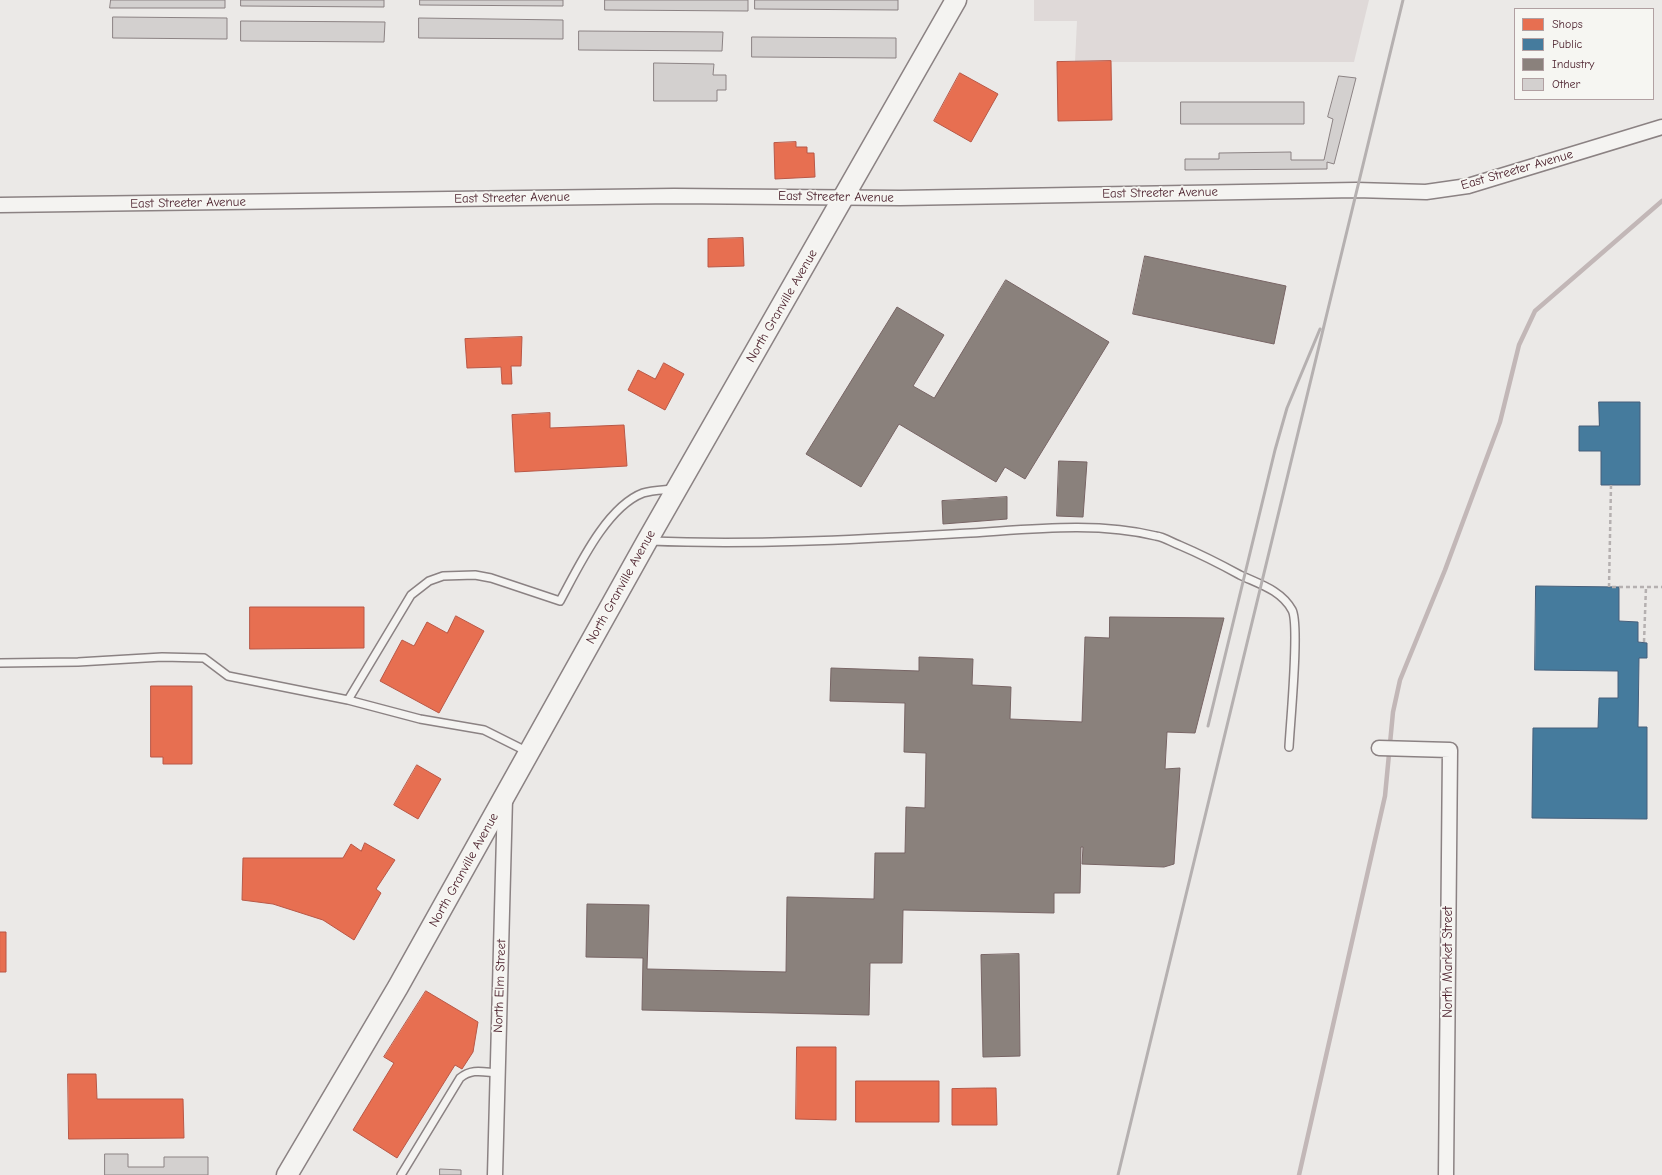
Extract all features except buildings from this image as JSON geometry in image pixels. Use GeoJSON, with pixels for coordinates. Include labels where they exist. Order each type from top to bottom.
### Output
{"type":"FeatureCollection","features":[{"type":"Feature","properties":{"kind":"main road","name":"North Granville Avenue"},"geometry":{"type":"LineString","coordinates":[[287,1175],[398,987],[647,541],[956,0]]}},
{"type":"Feature","properties":{"kind":"street","name":"East Streeter Avenue"},"geometry":{"type":"LineString","coordinates":[[0,205],[674,196],[843,198],[1356,190],[1426,192],[1468,186],[1662,127]]}},
{"type":"Feature","properties":{"kind":"street","name":"North Market Street"},"geometry":{"type":"LineString","coordinates":[[1379,748],[1450,750],[1446,1175]]}},
{"type":"Feature","properties":{"kind":"street","name":"North Elm Street"},"geometry":{"type":"LineString","coordinates":[[495,1175],[505,796]]}},
{"type":"Feature","properties":{"kind":"lane"},"geometry":{"type":"LineString","coordinates":[[348,700],[411,595],[429,581],[443,576],[475,575],[491,578],[560,601],[596,537],[614,513],[630,500],[643,493],[677,489]]}},
{"type":"Feature","properties":{"kind":"lane"},"geometry":{"type":"LineString","coordinates":[[647,541],[704,543],[895,537],[1082,527],[1120,529],[1158,536],[1262,584],[1278,594],[1293,611],[1295,632],[1289,747]]}},
{"type":"Feature","properties":{"kind":"lane"},"geometry":{"type":"LineString","coordinates":[[0,663],[78,662],[162,657],[204,658],[228,676],[348,700],[420,719],[484,730],[529,752]]}},
{"type":"Feature","properties":{"kind":"lane"},"geometry":{"type":"LineString","coordinates":[[401,1175],[460,1078],[467,1073],[476,1070],[498,1073]]}},
{"type":"Feature","properties":{"kind":"path"},"geometry":{"type":"LineString","coordinates":[[1611,485],[1609,587],[1662,587]]}},
{"type":"Feature","properties":{"kind":"path"},"geometry":{"type":"LineString","coordinates":[[1644,642],[1646,587]]}},
{"type":"Feature","properties":{"kind":"shaded area"},"geometry":{"type":"Polygon","coordinates":[[[1034,0],[1369,0],[1354,62],[1075,62],[1077,21],[1034,21],[1034,0]]]}},
{"type":"Feature","properties":{"kind":"waterway"},"geometry":{"type":"LineString","coordinates":[[1299,1175],[1385,796],[1393,712],[1400,680],[1445,570],[1500,422],[1519,345],[1535,311],[1662,201]]}},
{"type":"Feature","properties":{"kind":"railway"},"geometry":{"type":"LineString","coordinates":[[1118,1175],[1403,0]]}},
{"type":"Feature","properties":{"kind":"railway"},"geometry":{"type":"LineString","coordinates":[[1208,726],[1275,450],[1287,408],[1320,329]]}}]}
